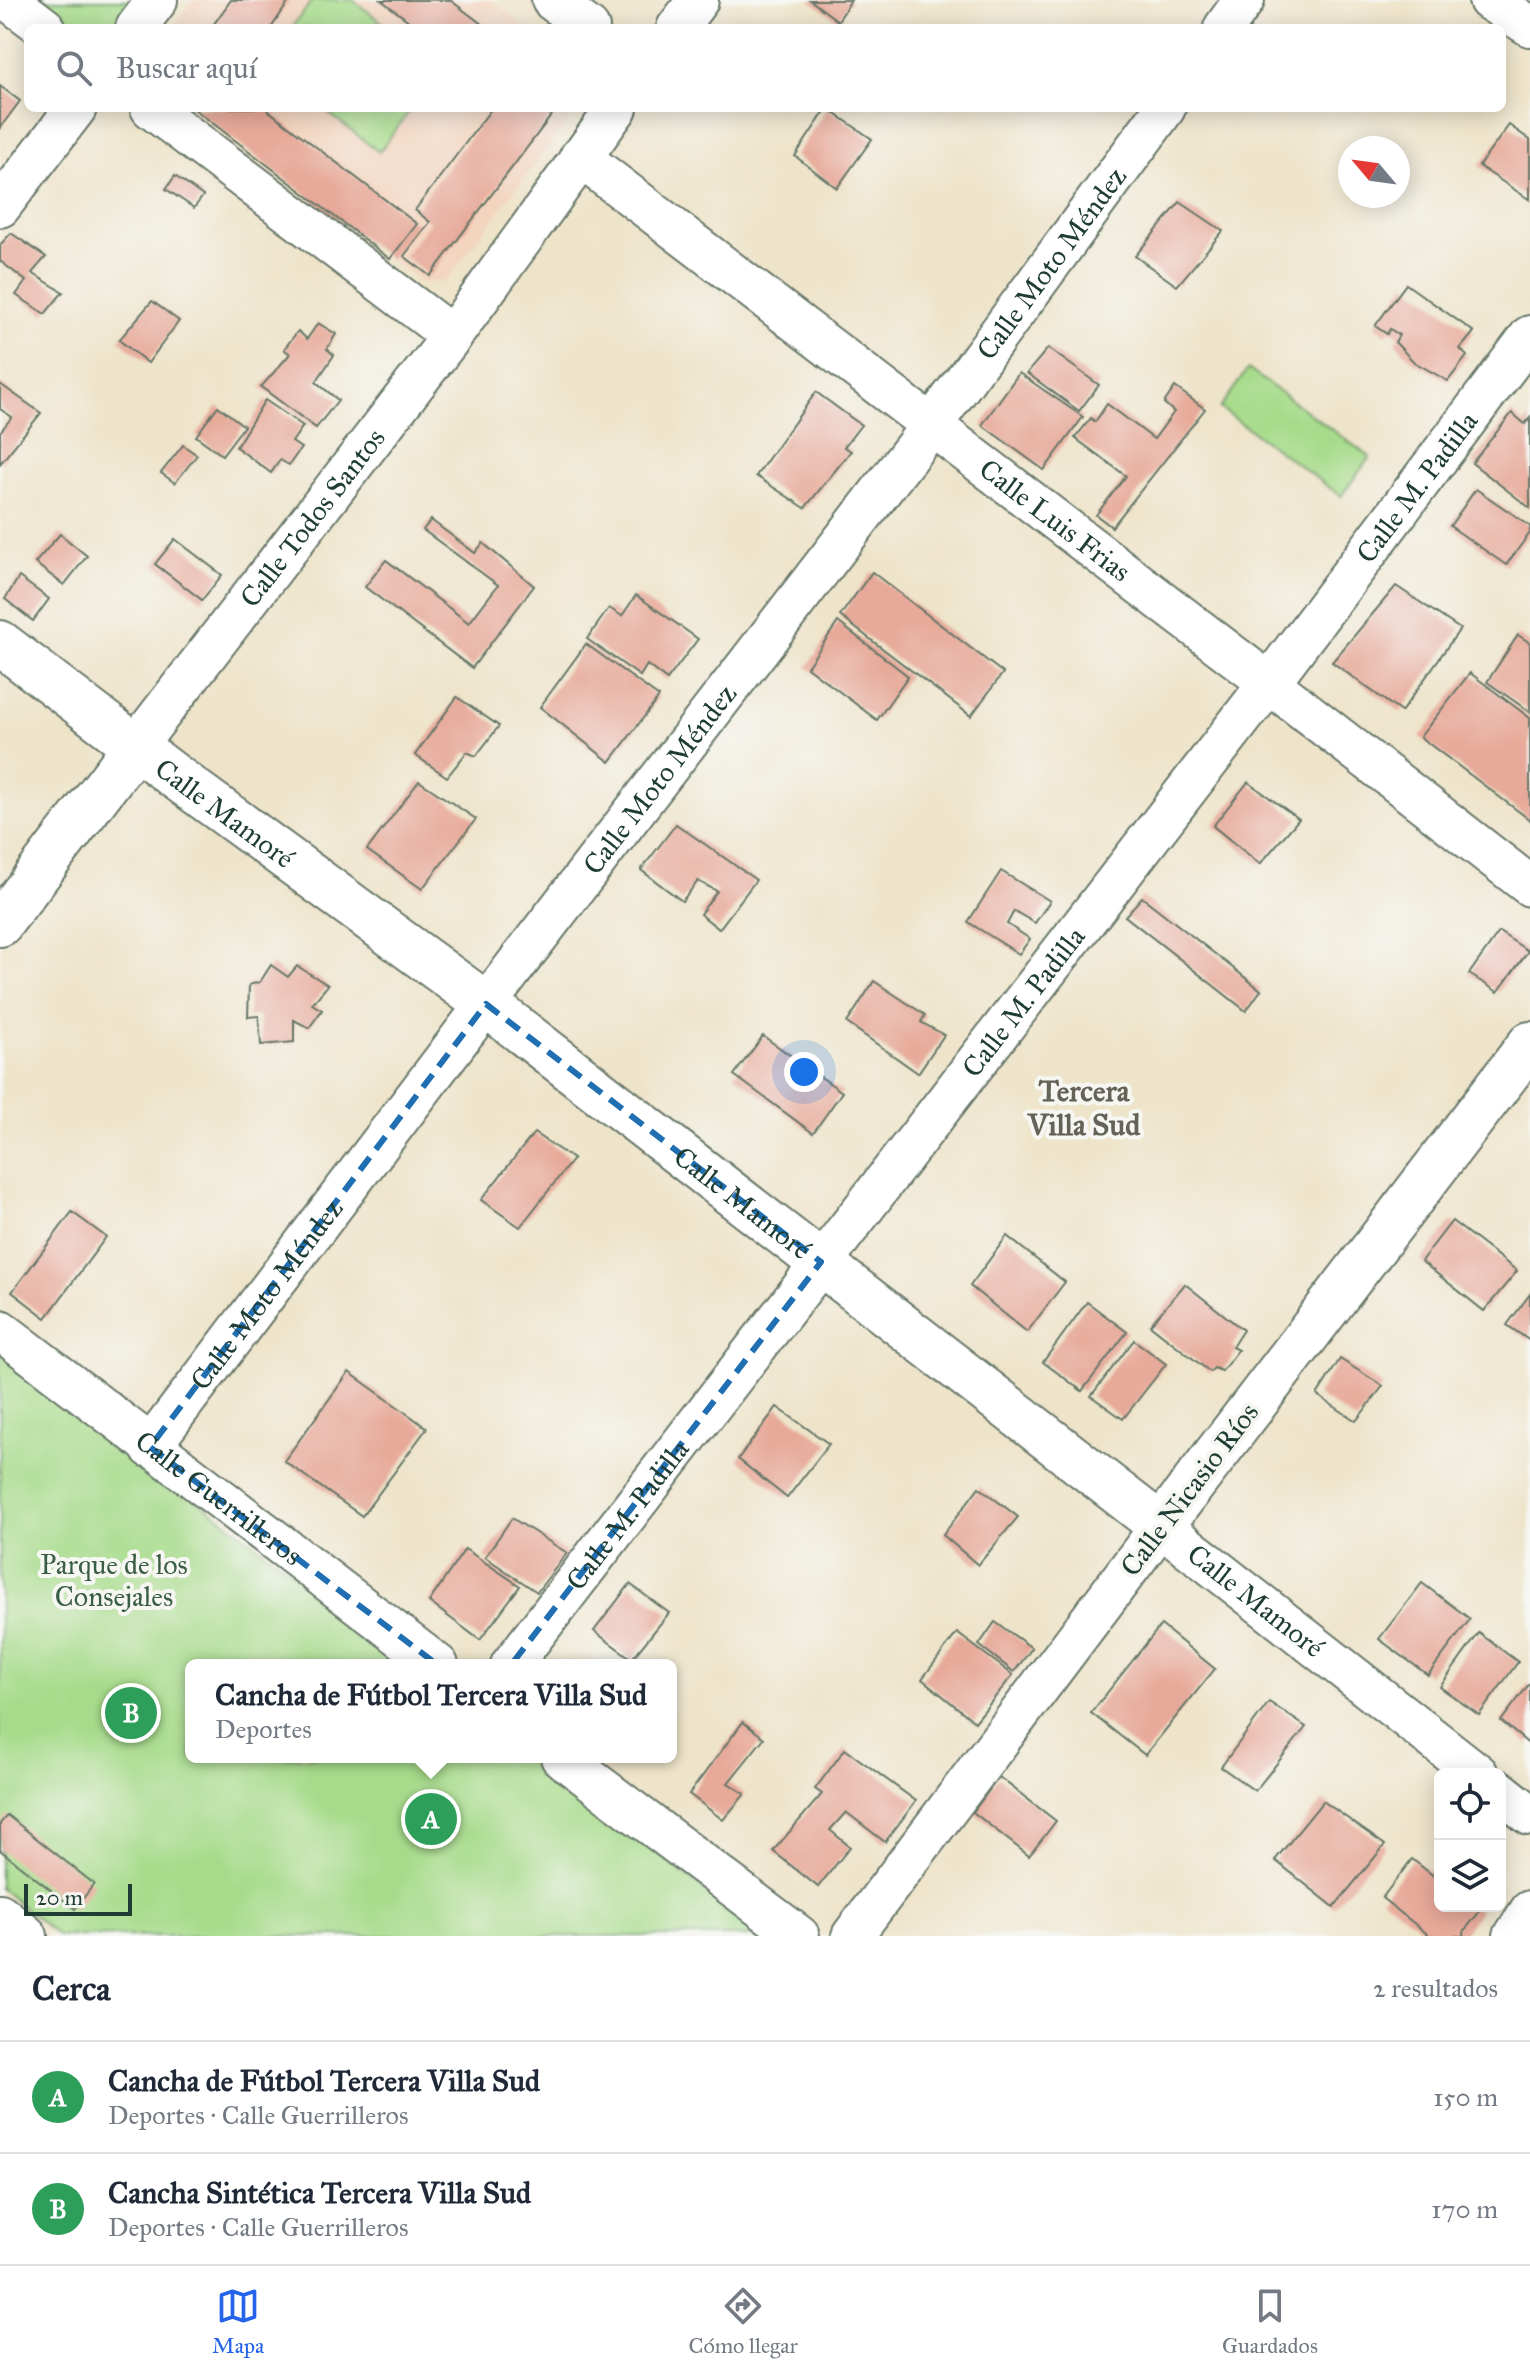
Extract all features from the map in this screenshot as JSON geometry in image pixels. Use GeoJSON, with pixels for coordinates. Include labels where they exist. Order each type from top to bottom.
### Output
{"type":"FeatureCollection","features":[{"type":"Feature","properties":{"kind":"street"},"geometry":{"type":"LineString","coordinates":[[8,0],[40,24]]}},
{"type":"Feature","properties":{"kind":"street"},"geometry":{"type":"LineString","coordinates":[[139,24],[157,0]]}},
{"type":"Feature","properties":{"kind":"street"},"geometry":{"type":"LineString","coordinates":[[552,0],[584,24]]}},
{"type":"Feature","properties":{"kind":"street"},"geometry":{"type":"LineString","coordinates":[[680,24],[698,0]]}},
{"type":"Feature","properties":{"kind":"street"},"geometry":{"type":"LineString","coordinates":[[1227,24],[1244,0]]}},
{"type":"Feature","properties":{"kind":"street"},"geometry":{"type":"LineString","coordinates":[[1489,0],[1530,26]]}},
{"type":"Feature","properties":{"kind":"street"},"geometry":{"type":"LineString","coordinates":[[0,207],[73,112]]}},
{"type":"Feature","properties":{"kind":"street"},"geometry":{"type":"LineString","coordinates":[[156,112],[452,336]]}},
{"type":"Feature","properties":{"kind":"street","name":"Calle Todos Santos"},"geometry":{"type":"LineString","coordinates":[[0,924],[452,336],[614,112]]}},
{"type":"Feature","properties":{"kind":"street","name":"Calle Moto Méndez"},"geometry":{"type":"LineString","coordinates":[[150,1447],[931,426],[1162,112]]}},
{"type":"Feature","properties":{"kind":"street","name":"Calle Luis Frias"},"geometry":{"type":"LineString","coordinates":[[580,157],[1530,886]]}},
{"type":"Feature","properties":{"kind":"street","name":"Calle M. Padilla"},"geometry":{"type":"LineString","coordinates":[[516,1659],[1269,683],[1530,336]]}},
{"type":"Feature","properties":{"kind":"street","name":"Calle Mamoré"},"geometry":{"type":"LineString","coordinates":[[0,643],[135,747],[486,1004],[1470,1768]]}},
{"type":"Feature","properties":{"kind":"street","name":"Calle Nicasio Ríos"},"geometry":{"type":"LineString","coordinates":[[852,1936],[1530,1044]]}},
{"type":"Feature","properties":{"kind":"street","name":"Calle Guerrilleros"},"geometry":{"type":"LineString","coordinates":[[0,1330],[430,1659]]}},
{"type":"Feature","properties":{"kind":"street"},"geometry":{"type":"LineString","coordinates":[[569,1763],[799,1936]]}},
{"type":"Feature","properties":{"kind":"street"},"geometry":{"type":"LineString","coordinates":[[1506,1796],[1530,1815]]}},
{"type":"Feature","properties":{"kind":"street"},"geometry":{"type":"LineString","coordinates":[[1514,1936],[1530,1911]]}},
{"type":"Feature","properties":{"kind":"street"},"geometry":{"type":"LineString","coordinates":[[0,1914],[27,1936]]}},
{"type":"Feature","properties":{"kind":"highlighted area"},"geometry":{"type":"Polygon","coordinates":[[[486,1004],[821,1262],[484,1700],[150,1447],[486,1004]]]}},
{"type":"Feature","properties":{"kind":"shaded area"},"geometry":{"type":"Polygon","coordinates":[[[193,0],[491,0],[523,24],[174,24],[193,0]]]}},
{"type":"Feature","properties":{"kind":"shaded area"},"geometry":{"type":"Polygon","coordinates":[[[196,112],[575,112],[446,281],[422,283],[196,112]]]}},
{"type":"Feature","properties":{"kind":"green space"},"geometry":{"type":"Polygon","coordinates":[[[41,0],[135,0],[116,24],[72,24],[41,0]]]}},
{"type":"Feature","properties":{"kind":"green space"},"geometry":{"type":"Polygon","coordinates":[[[313,0],[353,0],[384,24],[294,24],[313,0]]]}},
{"type":"Feature","properties":{"kind":"green space"},"geometry":{"type":"Polygon","coordinates":[[[327,112],[409,112],[379,152],[327,112]]]}},
{"type":"Feature","properties":{"kind":"green space"},"geometry":{"type":"Polygon","coordinates":[[[1248,369],[1370,457],[1341,496],[1220,408],[1248,369]]]}},
{"type":"Feature","properties":{"kind":"green space","name":"Parque de los Consejales"},"geometry":{"type":"Polygon","coordinates":[[[0,1348],[404,1659],[185,1659],[185,1763],[540,1763],[765,1936],[58,1936],[0,1888],[0,1348]]]}},
{"type":"Feature","properties":{"kind":"building"},"geometry":{"type":"Polygon","coordinates":[[[231,0],[290,0],[274,24],[214,24],[231,0]]]}},
{"type":"Feature","properties":{"kind":"building"},"geometry":{"type":"Polygon","coordinates":[[[381,0],[450,0],[482,24],[413,24],[381,0]]]}},
{"type":"Feature","properties":{"kind":"building"},"geometry":{"type":"Polygon","coordinates":[[[810,0],[851,0],[838,21],[810,0]]]}},
{"type":"Feature","properties":{"kind":"building"},"geometry":{"type":"Polygon","coordinates":[[[0,86],[20,101],[0,128],[0,86]]]}},
{"type":"Feature","properties":{"kind":"building"},"geometry":{"type":"Polygon","coordinates":[[[198,112],[270,112],[417,224],[390,259],[198,112]]]}},
{"type":"Feature","properties":{"kind":"building"},"geometry":{"type":"Polygon","coordinates":[[[489,112],[554,112],[430,276],[404,256],[430,222],[415,210],[489,112]]]}},
{"type":"Feature","properties":{"kind":"building"},"geometry":{"type":"Polygon","coordinates":[[[824,112],[833,112],[872,139],[837,188],[795,156],[824,112]]]}},
{"type":"Feature","properties":{"kind":"building"},"geometry":{"type":"Polygon","coordinates":[[[1509,125],[1530,140],[1530,200],[1479,166],[1509,125]]]}},
{"type":"Feature","properties":{"kind":"building"},"geometry":{"type":"Polygon","coordinates":[[[175,176],[203,196],[194,208],[166,189],[175,176]]]}},
{"type":"Feature","properties":{"kind":"building"},"geometry":{"type":"Polygon","coordinates":[[[1180,202],[1223,231],[1177,286],[1135,256],[1180,202]]]}},
{"type":"Feature","properties":{"kind":"building"},"geometry":{"type":"Polygon","coordinates":[[[11,233],[46,257],[32,273],[63,292],[45,314],[16,295],[26,281],[0,261],[0,245],[11,233]]]}},
{"type":"Feature","properties":{"kind":"building"},"geometry":{"type":"Polygon","coordinates":[[[1406,284],[1474,332],[1460,349],[1467,356],[1448,381],[1414,362],[1395,342],[1399,335],[1390,329],[1387,334],[1375,326],[1406,284]]]}},
{"type":"Feature","properties":{"kind":"building"},"geometry":{"type":"Polygon","coordinates":[[[152,301],[179,321],[148,363],[119,340],[152,301]]]}},
{"type":"Feature","properties":{"kind":"building"},"geometry":{"type":"Polygon","coordinates":[[[318,323],[336,334],[327,349],[334,355],[316,382],[338,400],[316,428],[261,387],[290,354],[284,349],[298,331],[307,339],[318,323]]]}},
{"type":"Feature","properties":{"kind":"building"},"geometry":{"type":"Polygon","coordinates":[[[1048,348],[1099,385],[1079,411],[1027,373],[1048,348]]]}},
{"type":"Feature","properties":{"kind":"building"},"geometry":{"type":"Polygon","coordinates":[[[1019,373],[1083,417],[1044,470],[982,425],[1019,373]]]}},
{"type":"Feature","properties":{"kind":"building"},"geometry":{"type":"Polygon","coordinates":[[[0,384],[41,413],[0,464],[0,432],[12,417],[0,409],[0,384]]]}},
{"type":"Feature","properties":{"kind":"building"},"geometry":{"type":"Polygon","coordinates":[[[1175,387],[1205,409],[1112,527],[1096,515],[1126,476],[1075,438],[1091,418],[1095,422],[1107,404],[1154,439],[1174,412],[1164,403],[1175,387]]]}},
{"type":"Feature","properties":{"kind":"building"},"geometry":{"type":"Polygon","coordinates":[[[816,392],[861,425],[844,447],[851,451],[805,508],[756,476],[816,392]]]}},
{"type":"Feature","properties":{"kind":"building"},"geometry":{"type":"Polygon","coordinates":[[[265,400],[303,426],[292,442],[301,448],[289,465],[280,460],[271,473],[236,447],[265,400]]]}},
{"type":"Feature","properties":{"kind":"building"},"geometry":{"type":"Polygon","coordinates":[[[218,406],[244,426],[222,455],[196,436],[218,406]]]}},
{"type":"Feature","properties":{"kind":"building"},"geometry":{"type":"Polygon","coordinates":[[[1512,413],[1525,424],[1530,417],[1530,508],[1472,463],[1512,413]]]}},
{"type":"Feature","properties":{"kind":"building"},"geometry":{"type":"Polygon","coordinates":[[[183,445],[197,455],[175,483],[161,473],[183,445]]]}},
{"type":"Feature","properties":{"kind":"building"},"geometry":{"type":"Polygon","coordinates":[[[1476,489],[1530,526],[1530,533],[1506,565],[1450,526],[1476,489]]]}},
{"type":"Feature","properties":{"kind":"building"},"geometry":{"type":"Polygon","coordinates":[[[431,520],[475,553],[483,543],[534,586],[472,668],[365,587],[386,560],[469,623],[498,585],[423,530],[431,520]]]}},
{"type":"Feature","properties":{"kind":"building"},"geometry":{"type":"Polygon","coordinates":[[[60,534],[87,556],[64,585],[35,563],[60,534]]]}},
{"type":"Feature","properties":{"kind":"building"},"geometry":{"type":"Polygon","coordinates":[[[175,539],[222,575],[202,600],[155,564],[175,539]]]}},
{"type":"Feature","properties":{"kind":"building"},"geometry":{"type":"Polygon","coordinates":[[[872,572],[1003,673],[971,716],[840,616],[872,572]]]}},
{"type":"Feature","properties":{"kind":"building"},"geometry":{"type":"Polygon","coordinates":[[[19,577],[49,599],[33,621],[5,599],[19,577]]]}},
{"type":"Feature","properties":{"kind":"building"},"geometry":{"type":"Polygon","coordinates":[[[1396,586],[1460,629],[1401,712],[1332,662],[1396,586]]]}},
{"type":"Feature","properties":{"kind":"building"},"geometry":{"type":"Polygon","coordinates":[[[636,595],[698,639],[667,680],[647,665],[640,676],[587,639],[609,608],[622,616],[636,595]]]}},
{"type":"Feature","properties":{"kind":"building"},"geometry":{"type":"Polygon","coordinates":[[[838,622],[908,676],[877,720],[807,667],[838,622]]]}},
{"type":"Feature","properties":{"kind":"building"},"geometry":{"type":"Polygon","coordinates":[[[1518,635],[1530,643],[1530,712],[1487,682],[1518,635]]]}},
{"type":"Feature","properties":{"kind":"building"},"geometry":{"type":"Polygon","coordinates":[[[586,644],[659,697],[610,762],[540,707],[586,644]]]}},
{"type":"Feature","properties":{"kind":"building"},"geometry":{"type":"Polygon","coordinates":[[[1470,673],[1530,718],[1530,820],[1420,737],[1470,673]]]}},
{"type":"Feature","properties":{"kind":"building"},"geometry":{"type":"Polygon","coordinates":[[[457,697],[499,726],[476,756],[467,752],[447,777],[415,755],[457,697]]]}},
{"type":"Feature","properties":{"kind":"building"},"geometry":{"type":"Polygon","coordinates":[[[419,781],[476,819],[422,889],[367,850],[419,781]]]}},
{"type":"Feature","properties":{"kind":"building"},"geometry":{"type":"Polygon","coordinates":[[[1248,782],[1299,819],[1260,864],[1213,826],[1248,782]]]}},
{"type":"Feature","properties":{"kind":"building"},"geometry":{"type":"Polygon","coordinates":[[[676,824],[756,880],[719,929],[700,914],[717,891],[698,881],[682,901],[641,870],[676,824]]]}},
{"type":"Feature","properties":{"kind":"building"},"geometry":{"type":"Polygon","coordinates":[[[1001,871],[1050,901],[1035,923],[1014,911],[1007,924],[1030,939],[1019,954],[968,922],[1001,871]]]}},
{"type":"Feature","properties":{"kind":"building"},"geometry":{"type":"Polygon","coordinates":[[[1142,897],[1261,990],[1246,1011],[1125,916],[1142,897]]]}},
{"type":"Feature","properties":{"kind":"building"},"geometry":{"type":"Polygon","coordinates":[[[1499,932],[1528,951],[1498,992],[1469,974],[1499,932]]]}},
{"type":"Feature","properties":{"kind":"building"},"geometry":{"type":"Polygon","coordinates":[[[271,965],[288,977],[297,966],[328,985],[312,1004],[322,1010],[309,1028],[294,1020],[294,1042],[261,1045],[259,1016],[248,1017],[249,985],[260,982],[271,965]]]}},
{"type":"Feature","properties":{"kind":"building"},"geometry":{"type":"Polygon","coordinates":[[[874,981],[925,1015],[921,1022],[944,1035],[918,1073],[847,1023],[874,981]]]}},
{"type":"Feature","properties":{"kind":"building"},"geometry":{"type":"Polygon","coordinates":[[[763,1036],[842,1092],[813,1133],[734,1075],[763,1036]]]}},
{"type":"Feature","properties":{"kind":"building"},"geometry":{"type":"Polygon","coordinates":[[[534,1133],[573,1159],[520,1227],[481,1200],[534,1133]]]}},
{"type":"Feature","properties":{"kind":"building"},"geometry":{"type":"Polygon","coordinates":[[[72,1212],[106,1237],[46,1318],[12,1292],[72,1212]]]}},
{"type":"Feature","properties":{"kind":"building"},"geometry":{"type":"Polygon","coordinates":[[[1452,1221],[1517,1271],[1484,1311],[1421,1261],[1452,1221]]]}},
{"type":"Feature","properties":{"kind":"building"},"geometry":{"type":"Polygon","coordinates":[[[1007,1236],[1065,1282],[1027,1332],[970,1286],[1007,1236]]]}},
{"type":"Feature","properties":{"kind":"building"},"geometry":{"type":"Polygon","coordinates":[[[1185,1284],[1243,1330],[1232,1347],[1238,1350],[1222,1371],[1214,1368],[1210,1372],[1150,1325],[1185,1284]]]}},
{"type":"Feature","properties":{"kind":"building"},"geometry":{"type":"Polygon","coordinates":[[[1530,1294],[1530,1341],[1507,1325],[1530,1294]]]}},
{"type":"Feature","properties":{"kind":"building"},"geometry":{"type":"Polygon","coordinates":[[[1087,1302],[1127,1332],[1082,1391],[1043,1362],[1087,1302]]]}},
{"type":"Feature","properties":{"kind":"building"},"geometry":{"type":"Polygon","coordinates":[[[1134,1340],[1166,1364],[1123,1419],[1091,1396],[1134,1340]]]}},
{"type":"Feature","properties":{"kind":"building"},"geometry":{"type":"Polygon","coordinates":[[[1340,1359],[1383,1386],[1356,1421],[1317,1395],[1340,1359]]]}},
{"type":"Feature","properties":{"kind":"building"},"geometry":{"type":"Polygon","coordinates":[[[349,1372],[427,1428],[362,1516],[284,1461],[349,1372]]]}},
{"type":"Feature","properties":{"kind":"building"},"geometry":{"type":"Polygon","coordinates":[[[777,1407],[829,1444],[787,1498],[738,1459],[777,1407]]]}},
{"type":"Feature","properties":{"kind":"building"},"geometry":{"type":"Polygon","coordinates":[[[979,1487],[1018,1517],[978,1565],[943,1535],[979,1487]]]}},
{"type":"Feature","properties":{"kind":"building"},"geometry":{"type":"Polygon","coordinates":[[[512,1518],[567,1553],[537,1592],[485,1557],[512,1518]]]}},
{"type":"Feature","properties":{"kind":"building"},"geometry":{"type":"Polygon","coordinates":[[[465,1549],[520,1586],[480,1640],[429,1602],[465,1549]]]}},
{"type":"Feature","properties":{"kind":"building"},"geometry":{"type":"Polygon","coordinates":[[[1422,1583],[1470,1619],[1428,1675],[1379,1639],[1422,1583]]]}},
{"type":"Feature","properties":{"kind":"building"},"geometry":{"type":"Polygon","coordinates":[[[630,1584],[669,1613],[632,1659],[594,1631],[630,1584]]]}},
{"type":"Feature","properties":{"kind":"building"},"geometry":{"type":"Polygon","coordinates":[[[995,1622],[1032,1648],[1014,1672],[979,1645],[995,1622]]]}},
{"type":"Feature","properties":{"kind":"building"},"geometry":{"type":"Polygon","coordinates":[[[1161,1625],[1215,1669],[1145,1755],[1091,1713],[1161,1625]]]}},
{"type":"Feature","properties":{"kind":"building"},"geometry":{"type":"Polygon","coordinates":[[[957,1633],[1013,1675],[975,1722],[922,1679],[957,1633]]]}},
{"type":"Feature","properties":{"kind":"building"},"geometry":{"type":"Polygon","coordinates":[[[1479,1633],[1518,1662],[1479,1715],[1440,1687],[1479,1633]]]}},
{"type":"Feature","properties":{"kind":"building"},"geometry":{"type":"Polygon","coordinates":[[[1530,1683],[1530,1745],[1501,1721],[1530,1683]]]}},
{"type":"Feature","properties":{"kind":"building"},"geometry":{"type":"Polygon","coordinates":[[[1269,1702],[1306,1727],[1255,1791],[1221,1767],[1269,1702]]]}},
{"type":"Feature","properties":{"kind":"building"},"geometry":{"type":"Polygon","coordinates":[[[743,1722],[764,1738],[728,1783],[745,1794],[723,1820],[689,1794],[743,1722]]]}},
{"type":"Feature","properties":{"kind":"building"},"geometry":{"type":"Polygon","coordinates":[[[845,1749],[916,1801],[885,1842],[846,1812],[830,1830],[850,1847],[818,1887],[773,1851],[822,1794],[815,1789],[845,1749]]]}},
{"type":"Feature","properties":{"kind":"building"},"geometry":{"type":"Polygon","coordinates":[[[999,1777],[1056,1821],[1029,1856],[973,1812],[999,1777]]]}},
{"type":"Feature","properties":{"kind":"building"},"geometry":{"type":"Polygon","coordinates":[[[1323,1801],[1385,1845],[1334,1907],[1275,1860],[1323,1801]]]}},
{"type":"Feature","properties":{"kind":"building"},"geometry":{"type":"Polygon","coordinates":[[[7,1815],[94,1884],[75,1909],[0,1850],[0,1824],[7,1815]]]}},
{"type":"Feature","properties":{"kind":"building"},"geometry":{"type":"Polygon","coordinates":[[[1412,1859],[1434,1876],[1434,1912],[1479,1912],[1463,1936],[1430,1936],[1382,1898],[1412,1859]]]}},
{"type":"Feature","properties":{"kind":"place","name":"Cancha Sintética Tercera Villa Sud"},"geometry":{"type":"Point","coordinates":[131,1713]}},
{"type":"Feature","properties":{"kind":"place","name":"Cancha de Fútbol Tercera Villa Sud"},"geometry":{"type":"Point","coordinates":[431,1819]}},
{"type":"Feature","properties":{"kind":"district","name":"Tercera Villa Sud"},"geometry":{"type":"Point","coordinates":[1084,1108]}}]}
